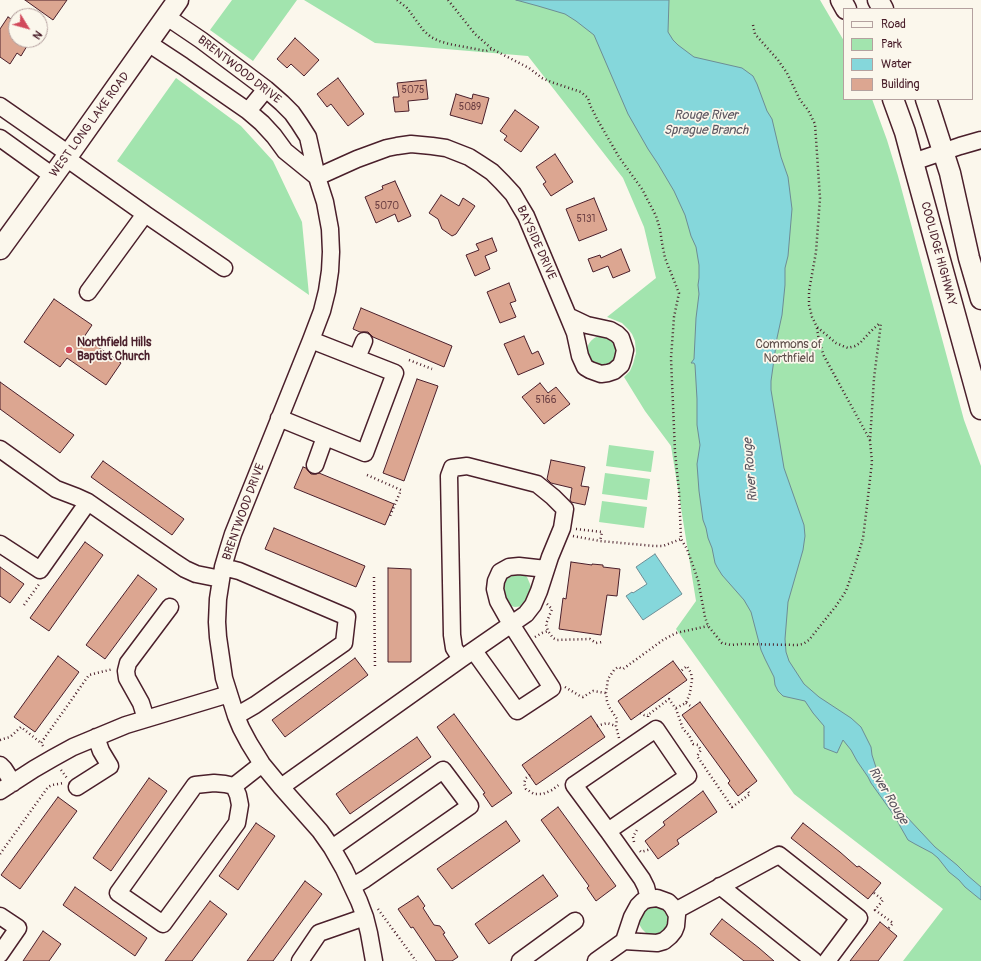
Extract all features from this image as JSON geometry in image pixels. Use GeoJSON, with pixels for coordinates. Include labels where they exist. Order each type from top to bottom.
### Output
{"type":"FeatureCollection","features":[{"type":"Feature","properties":{"kind":"main road","name":"WEST LONG LAKE ROAD"},"geometry":{"type":"LineString","coordinates":[[0,249],[54,176],[178,0]]}},
{"type":"Feature","properties":{"kind":"main road","name":"COOLIDGE HIGHWAY"},"geometry":{"type":"LineString","coordinates":[[893,100],[914,162],[981,409]]}},
{"type":"Feature","properties":{"kind":"main road"},"geometry":{"type":"LineString","coordinates":[[926,100],[950,173],[969,258],[981,299]]}},
{"type":"Feature","properties":{"kind":"street","name":"BRENTWOOD DRIVE"},"geometry":{"type":"LineString","coordinates":[[167,17],[201,40],[266,89],[292,113],[308,137],[317,177],[325,202],[330,229],[331,252],[327,291],[311,340],[233,534],[222,573],[218,599],[218,638],[221,666],[228,694],[236,716],[249,743],[262,764],[316,826],[332,848],[353,886],[370,912],[369,933],[374,961]]}},
{"type":"Feature","properties":{"kind":"street"},"geometry":{"type":"LineString","coordinates":[[148,43],[248,110],[274,136],[285,151],[317,177]]}},
{"type":"Feature","properties":{"kind":"street"},"geometry":{"type":"LineString","coordinates":[[248,110],[266,89]]}},
{"type":"Feature","properties":{"kind":"street"},"geometry":{"type":"LineString","coordinates":[[0,106],[145,214],[224,268]]}},
{"type":"Feature","properties":{"kind":"street"},"geometry":{"type":"LineString","coordinates":[[0,138],[54,176]]}},
{"type":"Feature","properties":{"kind":"street"},"geometry":{"type":"LineString","coordinates":[[914,162],[981,140]]}},
{"type":"Feature","properties":{"kind":"street","name":"BAYSIDE DRIVE"},"geometry":{"type":"LineString","coordinates":[[317,177],[357,158],[387,148],[411,144],[446,148],[469,157],[492,172],[513,194],[529,223],[568,316]]}},
{"type":"Feature","properties":{"kind":"street"},"geometry":{"type":"LineString","coordinates":[[88,292],[145,214]]}},
{"type":"Feature","properties":{"kind":"street"},"geometry":{"type":"LineString","coordinates":[[280,418],[365,453],[395,373],[311,340]]}},
{"type":"Feature","properties":{"kind":"street"},"geometry":{"type":"LineString","coordinates":[[357,358],[364,341]]}},
{"type":"Feature","properties":{"kind":"street"},"geometry":{"type":"LineString","coordinates":[[315,464],[325,437]]}},
{"type":"Feature","properties":{"kind":"street"},"geometry":{"type":"LineString","coordinates":[[0,449],[56,489],[88,502],[185,569],[196,574],[239,571],[347,617],[344,643],[255,705],[236,716]]}},
{"type":"Feature","properties":{"kind":"street"},"geometry":{"type":"LineString","coordinates":[[281,787],[467,655],[511,624],[526,614],[533,605],[561,530],[565,509],[537,484],[467,466],[452,468],[449,476],[452,635],[454,648],[467,655],[517,712],[552,688],[511,624],[498,602],[495,589],[496,581],[500,572],[509,567],[519,566],[546,569]]}},
{"type":"Feature","properties":{"kind":"street"},"geometry":{"type":"LineString","coordinates":[[0,544],[40,570],[88,502]]}},
{"type":"Feature","properties":{"kind":"street"},"geometry":{"type":"LineString","coordinates":[[146,720],[140,703],[127,678],[126,671],[128,663],[170,606]]}},
{"type":"Feature","properties":{"kind":"street"},"geometry":{"type":"LineString","coordinates":[[0,765],[4,769],[6,787],[53,758],[96,737],[126,725],[228,694]]}},
{"type":"Feature","properties":{"kind":"street"},"geometry":{"type":"LineString","coordinates":[[608,831],[688,776],[656,729],[574,785],[642,879],[649,899]]}},
{"type":"Feature","properties":{"kind":"street"},"geometry":{"type":"LineString","coordinates":[[77,787],[110,766],[101,751],[96,737]]}},
{"type":"Feature","properties":{"kind":"street"},"geometry":{"type":"LineString","coordinates":[[234,786],[262,764]]}},
{"type":"Feature","properties":{"kind":"street"},"geometry":{"type":"LineString","coordinates":[[332,848],[443,770],[470,806],[353,886]]}},
{"type":"Feature","properties":{"kind":"street"},"geometry":{"type":"LineString","coordinates":[[214,783],[234,786],[240,805],[237,823],[163,924],[118,893],[195,785],[214,783]]}},
{"type":"Feature","properties":{"kind":"street"},"geometry":{"type":"LineString","coordinates":[[675,911],[779,856],[859,918],[827,961]]}},
{"type":"Feature","properties":{"kind":"street"},"geometry":{"type":"LineString","coordinates":[[720,886],[814,961]]}},
{"type":"Feature","properties":{"kind":"street"},"geometry":{"type":"LineString","coordinates":[[596,961],[624,941],[632,917],[642,901],[657,898],[662,899],[668,902],[675,911],[677,920],[676,926],[670,936],[664,941],[657,943],[624,941]]}},
{"type":"Feature","properties":{"kind":"street"},"geometry":{"type":"LineString","coordinates":[[300,961],[319,933],[370,912]]}},
{"type":"Feature","properties":{"kind":"street"},"geometry":{"type":"LineString","coordinates":[[0,916],[18,928],[0,954]]}},
{"type":"Feature","properties":{"kind":"street"},"geometry":{"type":"LineString","coordinates":[[520,961],[575,921]]}},
{"type":"Feature","properties":{"kind":"path"},"geometry":{"type":"LineString","coordinates":[[397,0],[407,8],[424,31],[438,41],[486,51],[492,49]]}},
{"type":"Feature","properties":{"kind":"path"},"geometry":{"type":"LineString","coordinates":[[448,0],[475,34],[492,49],[529,68],[542,78],[581,92],[588,98],[597,119],[619,157],[642,189],[656,216],[665,258],[679,293],[674,317],[671,358],[681,539],[687,549],[698,580],[708,626],[722,643],[731,645],[803,644],[809,640],[846,591],[856,562],[863,538],[872,462],[870,441],[874,378],[880,323],[860,343],[848,348],[836,343],[817,328]]}},
{"type":"Feature","properties":{"kind":"path"},"geometry":{"type":"LineString","coordinates":[[753,25],[755,34],[778,60],[787,73],[800,100],[808,110],[815,124],[820,198],[816,252],[809,291],[809,305],[824,356],[870,441]]}},
{"type":"Feature","properties":{"kind":"path"},"geometry":{"type":"LineString","coordinates":[[409,360],[432,369]]}},
{"type":"Feature","properties":{"kind":"path"},"geometry":{"type":"LineString","coordinates":[[367,475],[401,490],[389,516]]}},
{"type":"Feature","properties":{"kind":"path"},"geometry":{"type":"LineString","coordinates":[[561,530],[600,541],[654,546],[663,546],[681,539]]}},
{"type":"Feature","properties":{"kind":"path"},"geometry":{"type":"LineString","coordinates":[[561,530],[602,532],[600,541]]}},
{"type":"Feature","properties":{"kind":"path"},"geometry":{"type":"LineString","coordinates":[[374,577],[375,669]]}},
{"type":"Feature","properties":{"kind":"path"},"geometry":{"type":"LineString","coordinates":[[24,605],[41,581]]}},
{"type":"Feature","properties":{"kind":"path"},"geometry":{"type":"LineString","coordinates":[[536,598],[544,602],[552,609],[546,624],[548,631],[553,638],[557,640],[590,639],[596,643],[602,642]]}},
{"type":"Feature","properties":{"kind":"path"},"geometry":{"type":"LineString","coordinates":[[620,740],[616,726],[617,719],[609,707],[606,692],[608,678],[614,670],[618,667],[623,669],[662,640],[676,633],[708,626]]}},
{"type":"Feature","properties":{"kind":"path"},"geometry":{"type":"LineString","coordinates":[[538,635],[548,631]]}},
{"type":"Feature","properties":{"kind":"path"},"geometry":{"type":"LineString","coordinates":[[676,708],[686,703],[690,693],[692,679],[691,673],[687,666],[681,671]]}},
{"type":"Feature","properties":{"kind":"path"},"geometry":{"type":"LineString","coordinates":[[0,740],[10,737],[21,727],[42,744],[89,675],[114,669]]}},
{"type":"Feature","properties":{"kind":"path"},"geometry":{"type":"LineString","coordinates":[[563,686],[583,697],[593,691],[606,692]]}},
{"type":"Feature","properties":{"kind":"path"},"geometry":{"type":"LineString","coordinates":[[640,713],[648,715],[669,700],[676,708],[683,729],[689,735],[694,744],[698,745],[701,750],[697,756],[732,807],[750,794],[746,790]]}},
{"type":"Feature","properties":{"kind":"path"},"geometry":{"type":"LineString","coordinates":[[686,703],[692,707]]}},
{"type":"Feature","properties":{"kind":"path"},"geometry":{"type":"LineString","coordinates":[[648,715],[649,719]]}},
{"type":"Feature","properties":{"kind":"path"},"geometry":{"type":"LineString","coordinates":[[597,726],[607,723],[616,726]]}},
{"type":"Feature","properties":{"kind":"path"},"geometry":{"type":"LineString","coordinates":[[0,854],[48,787],[69,782],[62,770]]}},
{"type":"Feature","properties":{"kind":"path"},"geometry":{"type":"LineString","coordinates":[[530,775],[526,778],[524,783],[526,788],[534,794],[543,794],[561,784]]}},
{"type":"Feature","properties":{"kind":"path"},"geometry":{"type":"LineString","coordinates":[[634,844],[633,837],[639,827]]}},
{"type":"Feature","properties":{"kind":"path"},"geometry":{"type":"LineString","coordinates":[[637,849],[641,852],[651,849]]}},
{"type":"Feature","properties":{"kind":"path"},"geometry":{"type":"LineString","coordinates":[[874,893],[882,900],[875,910],[893,923],[888,929]]}},
{"type":"Feature","properties":{"kind":"path"},"geometry":{"type":"LineString","coordinates":[[370,912],[416,961]]}},
{"type":"Feature","properties":{"kind":"green space"},"geometry":{"type":"Polygon","coordinates":[[[232,0],[297,0],[253,61],[210,30],[232,0]]]}},
{"type":"Feature","properties":{"kind":"green space","name":"Commons of Northfield"},"geometry":{"type":"Polygon","coordinates":[[[304,0],[820,0],[843,39],[843,100],[872,100],[887,140],[964,420],[981,466],[981,961],[903,961],[943,909],[794,794],[676,629],[696,601],[671,446],[645,411],[624,377],[630,371],[636,353],[635,341],[632,334],[622,323],[607,317],[656,278],[644,227],[623,178],[528,56],[375,43],[304,0]]]}},
{"type":"Feature","properties":{"kind":"green space"},"geometry":{"type":"Polygon","coordinates":[[[176,78],[241,126],[273,161],[302,222],[309,295],[117,161],[176,78]]]}},
{"type":"Feature","properties":{"kind":"green space"},"geometry":{"type":"Polygon","coordinates":[[[602,336],[613,340],[617,351],[613,362],[602,366],[591,362],[587,351],[591,340],[602,336]]]}},
{"type":"Feature","properties":{"kind":"green space"},"geometry":{"type":"Polygon","coordinates":[[[609,445],[654,451],[651,472],[606,466],[609,445]]]}},
{"type":"Feature","properties":{"kind":"green space"},"geometry":{"type":"Polygon","coordinates":[[[605,473],[650,479],[647,500],[602,494],[605,473]]]}},
{"type":"Feature","properties":{"kind":"green space"},"geometry":{"type":"Polygon","coordinates":[[[602,501],[647,507],[644,528],[599,522],[602,501]]]}},
{"type":"Feature","properties":{"kind":"green space"},"geometry":{"type":"Polygon","coordinates":[[[516,574],[524,574],[527,577],[532,591],[524,606],[515,607],[511,606],[506,600],[503,584],[505,579],[516,574]]]}},
{"type":"Feature","properties":{"kind":"green space"},"geometry":{"type":"Polygon","coordinates":[[[655,904],[665,908],[670,917],[668,928],[660,934],[651,935],[642,929],[639,924],[639,918],[644,908],[655,904]]]}},
{"type":"Feature","properties":{"kind":"water","name":"Rouge River Sprague Branch"},"geometry":{"type":"Polygon","coordinates":[[[516,0],[669,0],[668,32],[678,45],[694,57],[742,68],[753,76],[767,111],[772,119],[781,157],[788,177],[792,209],[788,256],[785,268],[782,315],[771,381],[771,390],[784,468],[804,525],[805,536],[803,550],[788,602],[785,639],[786,652],[789,661],[804,684],[819,697],[851,718],[861,727],[871,747],[880,780],[894,801],[935,847],[981,887],[981,900],[949,872],[932,853],[908,840],[896,818],[843,740],[837,753],[824,748],[824,726],[805,701],[783,696],[778,691],[775,685],[774,677],[761,650],[751,612],[744,600],[717,567],[703,520],[697,464],[700,445],[697,425],[695,365],[694,363],[691,363],[694,359],[699,294],[699,265],[696,247],[685,215],[674,191],[628,114],[594,35],[565,14],[516,0]]]}},
{"type":"Feature","properties":{"kind":"water"},"geometry":{"type":"Polygon","coordinates":[[[655,554],[682,594],[643,620],[626,596],[647,584],[636,567],[655,554]]]}},
{"type":"Feature","properties":{"kind":"building"},"geometry":{"type":"Polygon","coordinates":[[[25,0],[67,0],[53,20],[48,16],[48,8],[36,8],[25,0]]]}},
{"type":"Feature","properties":{"kind":"building"},"geometry":{"type":"Polygon","coordinates":[[[8,17],[8,48],[26,48],[21,56],[17,53],[10,64],[0,57],[0,29],[8,17]]]}},
{"type":"Feature","properties":{"kind":"building"},"geometry":{"type":"Polygon","coordinates":[[[295,38],[319,60],[304,76],[291,64],[287,68],[277,59],[295,38]]]}},
{"type":"Feature","properties":{"kind":"building"},"geometry":{"type":"Polygon","coordinates":[[[338,78],[364,114],[348,126],[331,104],[327,107],[317,94],[338,78]]]}},
{"type":"Feature","properties":{"kind":"building"},"geometry":{"type":"Polygon","coordinates":[[[426,80],[428,99],[408,101],[409,111],[395,112],[393,97],[399,97],[397,83],[426,80]]]}},
{"type":"Feature","properties":{"kind":"building"},"geometry":{"type":"Polygon","coordinates":[[[456,94],[472,99],[473,94],[489,98],[482,124],[450,115],[456,94]]]}},
{"type":"Feature","properties":{"kind":"building"},"geometry":{"type":"Polygon","coordinates":[[[515,110],[539,127],[521,152],[504,140],[507,136],[500,131],[515,110]]]}},
{"type":"Feature","properties":{"kind":"building"},"geometry":{"type":"Polygon","coordinates":[[[555,154],[573,182],[551,196],[543,184],[546,182],[536,167],[555,154]]]}},
{"type":"Feature","properties":{"kind":"building"},"geometry":{"type":"Polygon","coordinates":[[[395,181],[411,216],[398,222],[395,214],[376,223],[365,197],[383,189],[382,186],[395,181]]]}},
{"type":"Feature","properties":{"kind":"building"},"geometry":{"type":"Polygon","coordinates":[[[441,195],[459,206],[463,198],[475,206],[456,234],[452,236],[442,229],[438,219],[429,213],[441,195]]]}},
{"type":"Feature","properties":{"kind":"building"},"geometry":{"type":"Polygon","coordinates":[[[594,198],[607,230],[579,241],[566,209],[594,198]]]}},
{"type":"Feature","properties":{"kind":"building"},"geometry":{"type":"Polygon","coordinates":[[[492,238],[497,251],[485,256],[490,269],[475,276],[466,255],[479,250],[476,244],[492,238]]]}},
{"type":"Feature","properties":{"kind":"building"},"geometry":{"type":"Polygon","coordinates":[[[621,249],[630,271],[613,278],[608,266],[593,272],[588,259],[600,255],[601,258],[621,249]]]}},
{"type":"Feature","properties":{"kind":"building"},"geometry":{"type":"Polygon","coordinates":[[[509,283],[516,301],[510,303],[516,317],[500,323],[487,292],[509,283]]]}},
{"type":"Feature","properties":{"kind":"building","name":"Northfield Hills Baptist Church"},"geometry":{"type":"Polygon","coordinates":[[[54,299],[92,325],[84,337],[121,363],[106,385],[67,358],[60,367],[24,342],[54,299]]]}},
{"type":"Feature","properties":{"kind":"building"},"geometry":{"type":"Polygon","coordinates":[[[361,308],[452,346],[444,367],[373,337],[368,332],[360,332],[353,329],[361,308]]]}},
{"type":"Feature","properties":{"kind":"building"},"geometry":{"type":"Polygon","coordinates":[[[524,336],[532,354],[538,351],[544,364],[518,375],[504,344],[524,336]]]}},
{"type":"Feature","properties":{"kind":"building"},"geometry":{"type":"Polygon","coordinates":[[[417,379],[438,386],[404,481],[383,473],[417,379]]]}},
{"type":"Feature","properties":{"kind":"building"},"geometry":{"type":"Polygon","coordinates":[[[0,382],[74,435],[60,453],[0,409],[0,382]]]}},
{"type":"Feature","properties":{"kind":"building"},"geometry":{"type":"Polygon","coordinates":[[[540,383],[548,393],[556,387],[570,404],[544,424],[522,397],[540,383]]]}},
{"type":"Feature","properties":{"kind":"building"},"geometry":{"type":"Polygon","coordinates":[[[551,460],[585,467],[581,486],[589,487],[585,505],[571,502],[572,488],[551,483],[547,479],[551,460]]]}},
{"type":"Feature","properties":{"kind":"building"},"geometry":{"type":"Polygon","coordinates":[[[103,461],[184,519],[172,535],[91,477],[103,461]]]}},
{"type":"Feature","properties":{"kind":"building"},"geometry":{"type":"Polygon","coordinates":[[[303,467],[306,468],[311,474],[319,473],[394,504],[385,525],[294,488],[303,467]]]}},
{"type":"Feature","properties":{"kind":"building"},"geometry":{"type":"Polygon","coordinates":[[[274,528],[365,566],[356,587],[265,549],[274,528]]]}},
{"type":"Feature","properties":{"kind":"building"},"geometry":{"type":"Polygon","coordinates":[[[85,542],[103,555],[49,631],[30,618],[85,542]]]}},
{"type":"Feature","properties":{"kind":"building"},"geometry":{"type":"Polygon","coordinates":[[[571,562],[603,565],[603,567],[620,569],[617,596],[607,595],[601,635],[559,629],[563,598],[566,599],[571,562]]]}},
{"type":"Feature","properties":{"kind":"building"},"geometry":{"type":"Polygon","coordinates":[[[0,567],[24,584],[10,603],[0,596],[0,567]]]}},
{"type":"Feature","properties":{"kind":"building"},"geometry":{"type":"Polygon","coordinates":[[[388,568],[411,569],[411,662],[388,662],[388,568]]]}},
{"type":"Feature","properties":{"kind":"building"},"geometry":{"type":"Polygon","coordinates":[[[138,575],[157,589],[105,659],[86,645],[138,575]]]}},
{"type":"Feature","properties":{"kind":"building"},"geometry":{"type":"Polygon","coordinates":[[[58,656],[79,672],[35,732],[14,717],[58,656]]]}},
{"type":"Feature","properties":{"kind":"building"},"geometry":{"type":"Polygon","coordinates":[[[355,658],[368,675],[285,737],[272,720],[355,658]]]}},
{"type":"Feature","properties":{"kind":"building"},"geometry":{"type":"Polygon","coordinates":[[[673,661],[687,680],[631,720],[618,701],[673,661]]]}},
{"type":"Feature","properties":{"kind":"building"},"geometry":{"type":"Polygon","coordinates":[[[700,702],[757,781],[738,796],[728,783],[730,781],[682,715],[700,702]]]}},
{"type":"Feature","properties":{"kind":"building"},"geometry":{"type":"Polygon","coordinates":[[[454,714],[512,793],[492,807],[483,794],[485,793],[437,727],[454,714]]]}},
{"type":"Feature","properties":{"kind":"building"},"geometry":{"type":"Polygon","coordinates":[[[591,716],[605,737],[536,785],[522,765],[591,716]]]}},
{"type":"Feature","properties":{"kind":"building"},"geometry":{"type":"Polygon","coordinates":[[[417,737],[431,757],[350,814],[336,794],[417,737]]]}},
{"type":"Feature","properties":{"kind":"building"},"geometry":{"type":"Polygon","coordinates":[[[149,778],[167,791],[111,871],[93,858],[149,778]]]}},
{"type":"Feature","properties":{"kind":"building"},"geometry":{"type":"Polygon","coordinates":[[[703,791],[717,812],[677,840],[679,844],[658,859],[645,841],[665,825],[663,822],[703,791]]]}},
{"type":"Feature","properties":{"kind":"building"},"geometry":{"type":"Polygon","coordinates":[[[58,797],[77,811],[20,889],[1,875],[58,797]]]}},
{"type":"Feature","properties":{"kind":"building"},"geometry":{"type":"Polygon","coordinates":[[[558,807],[616,886],[596,901],[587,888],[589,886],[541,820],[558,807]]]}},
{"type":"Feature","properties":{"kind":"building"},"geometry":{"type":"Polygon","coordinates":[[[506,821],[520,841],[452,889],[437,869],[506,821]]]}},
{"type":"Feature","properties":{"kind":"building"},"geometry":{"type":"Polygon","coordinates":[[[256,823],[275,836],[238,890],[219,876],[256,823]]]}},
{"type":"Feature","properties":{"kind":"building"},"geometry":{"type":"Polygon","coordinates":[[[803,823],[857,867],[859,866],[881,883],[868,899],[791,838],[803,823]]]}},
{"type":"Feature","properties":{"kind":"building"},"geometry":{"type":"Polygon","coordinates":[[[543,875],[558,896],[489,944],[475,924],[543,875]]]}},
{"type":"Feature","properties":{"kind":"building"},"geometry":{"type":"Polygon","coordinates":[[[305,881],[322,894],[273,961],[247,961],[305,881]]]}},
{"type":"Feature","properties":{"kind":"building"},"geometry":{"type":"Polygon","coordinates":[[[75,887],[147,938],[135,956],[63,905],[75,887]]]}},
{"type":"Feature","properties":{"kind":"building"},"geometry":{"type":"Polygon","coordinates":[[[418,896],[425,906],[423,908],[434,925],[440,926],[445,933],[443,934],[458,957],[452,961],[436,961],[413,927],[411,928],[398,909],[418,896]]]}},
{"type":"Feature","properties":{"kind":"building"},"geometry":{"type":"Polygon","coordinates":[[[210,901],[227,914],[192,961],[165,961],[210,901]]]}},
{"type":"Feature","properties":{"kind":"building"},"geometry":{"type":"Polygon","coordinates":[[[722,919],[774,961],[744,961],[710,934],[722,919]]]}},
{"type":"Feature","properties":{"kind":"building"},"geometry":{"type":"Polygon","coordinates":[[[880,922],[897,936],[878,961],[850,961],[880,922]]]}},
{"type":"Feature","properties":{"kind":"building"},"geometry":{"type":"Polygon","coordinates":[[[43,931],[61,944],[49,961],[23,961],[43,931]]]}},
{"type":"Feature","properties":{"kind":"place","name":"Northfield Hills Baptist Church"},"geometry":{"type":"Point","coordinates":[69,350]}},
{"type":"Feature","properties":{"kind":"water label","name":"River Rouge"},"geometry":{"type":"Point","coordinates":[751,470]}},
{"type":"Feature","properties":{"kind":"water label","name":"River Rouge"},"geometry":{"type":"Point","coordinates":[888,796]}}]}
